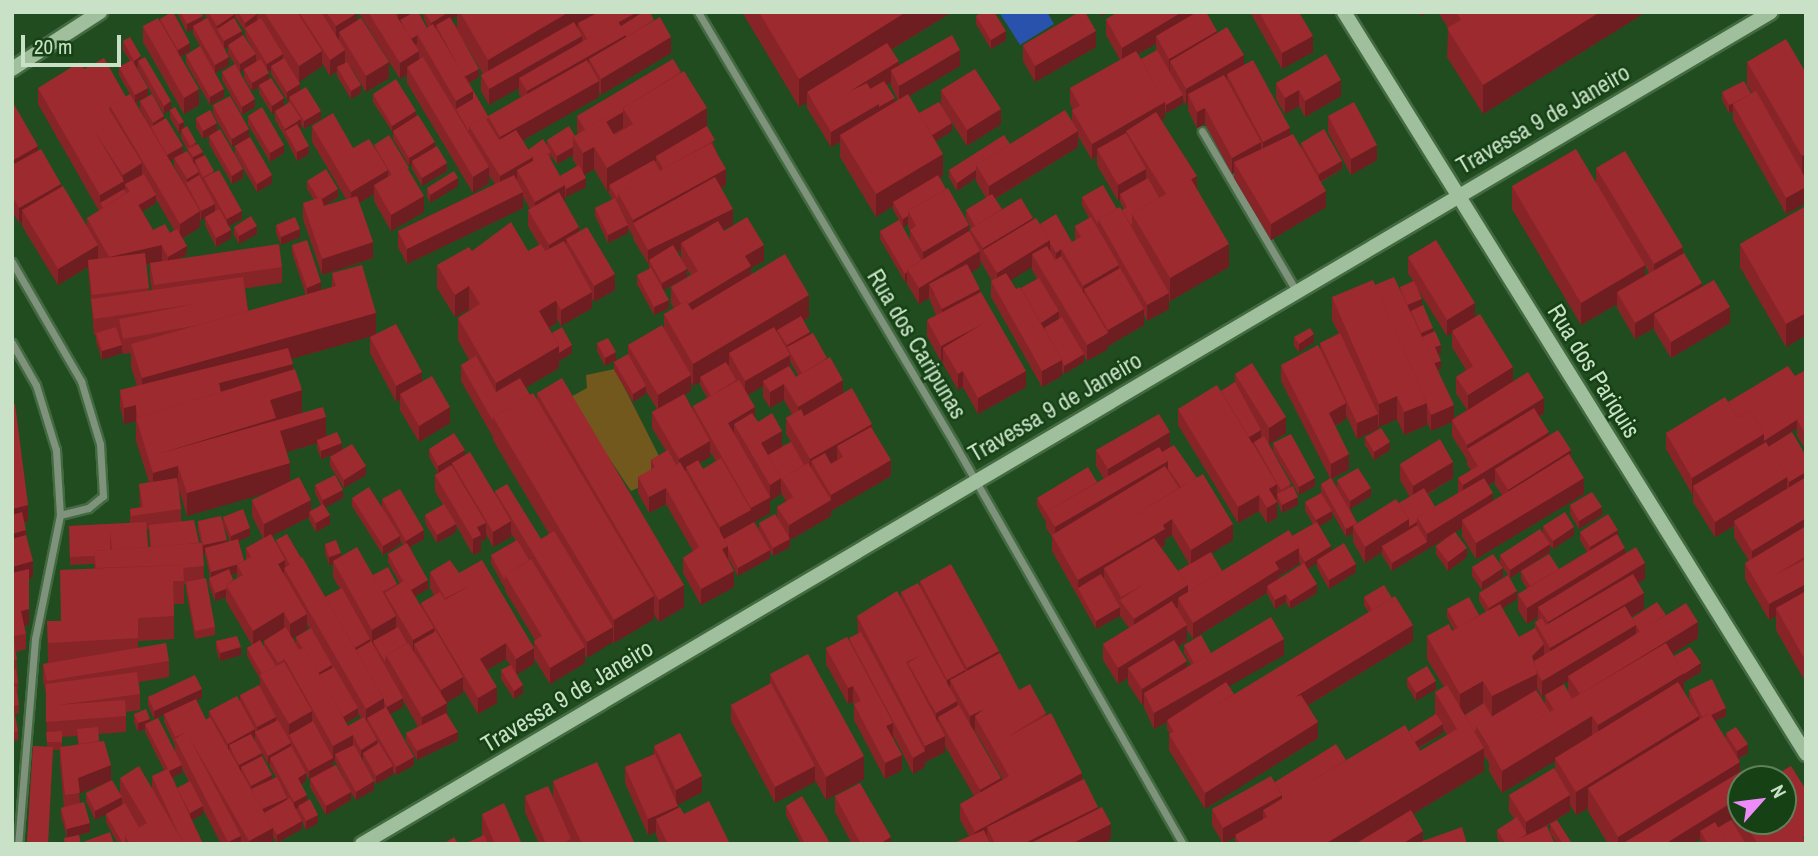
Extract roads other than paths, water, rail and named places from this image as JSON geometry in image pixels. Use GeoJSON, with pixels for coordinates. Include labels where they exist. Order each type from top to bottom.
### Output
{"type":"FeatureCollection","features":[{"type":"Feature","properties":{"kind":"main road"},"geometry":{"type":"LineString","coordinates":[[12,69],[100,12]]}},
{"type":"Feature","properties":{"kind":"main road","name":"Rua dos Pariquis"},"geometry":{"type":"LineString","coordinates":[[1344,12],[1456,196],[1806,754]]}},
{"type":"Feature","properties":{"kind":"main road","name":"Travessa 9 de Janeiro"},"geometry":{"type":"LineString","coordinates":[[362,844],[975,480],[1297,293],[1456,196],[1772,12]]}},
{"type":"Feature","properties":{"kind":"street","name":"Rua dos Caripunas"},"geometry":{"type":"LineString","coordinates":[[698,12],[975,480],[1183,844]]}},
{"type":"Feature","properties":{"kind":"street"},"geometry":{"type":"LineString","coordinates":[[1202,131],[1297,293]]}},
{"type":"Feature","properties":{"kind":"street"},"geometry":{"type":"LineString","coordinates":[[12,262],[81,381],[100,444],[103,496],[88,508],[60,515]]}},
{"type":"Feature","properties":{"kind":"street"},"geometry":{"type":"LineString","coordinates":[[12,344],[36,385],[56,450],[60,515],[35,639],[18,844]]}},
{"type":"Feature","properties":{"kind":"water"},"geometry":{"type":"Polygon","coordinates":[[[999,12],[1047,12],[1054,24],[1020,45],[999,12]]]}}]}
